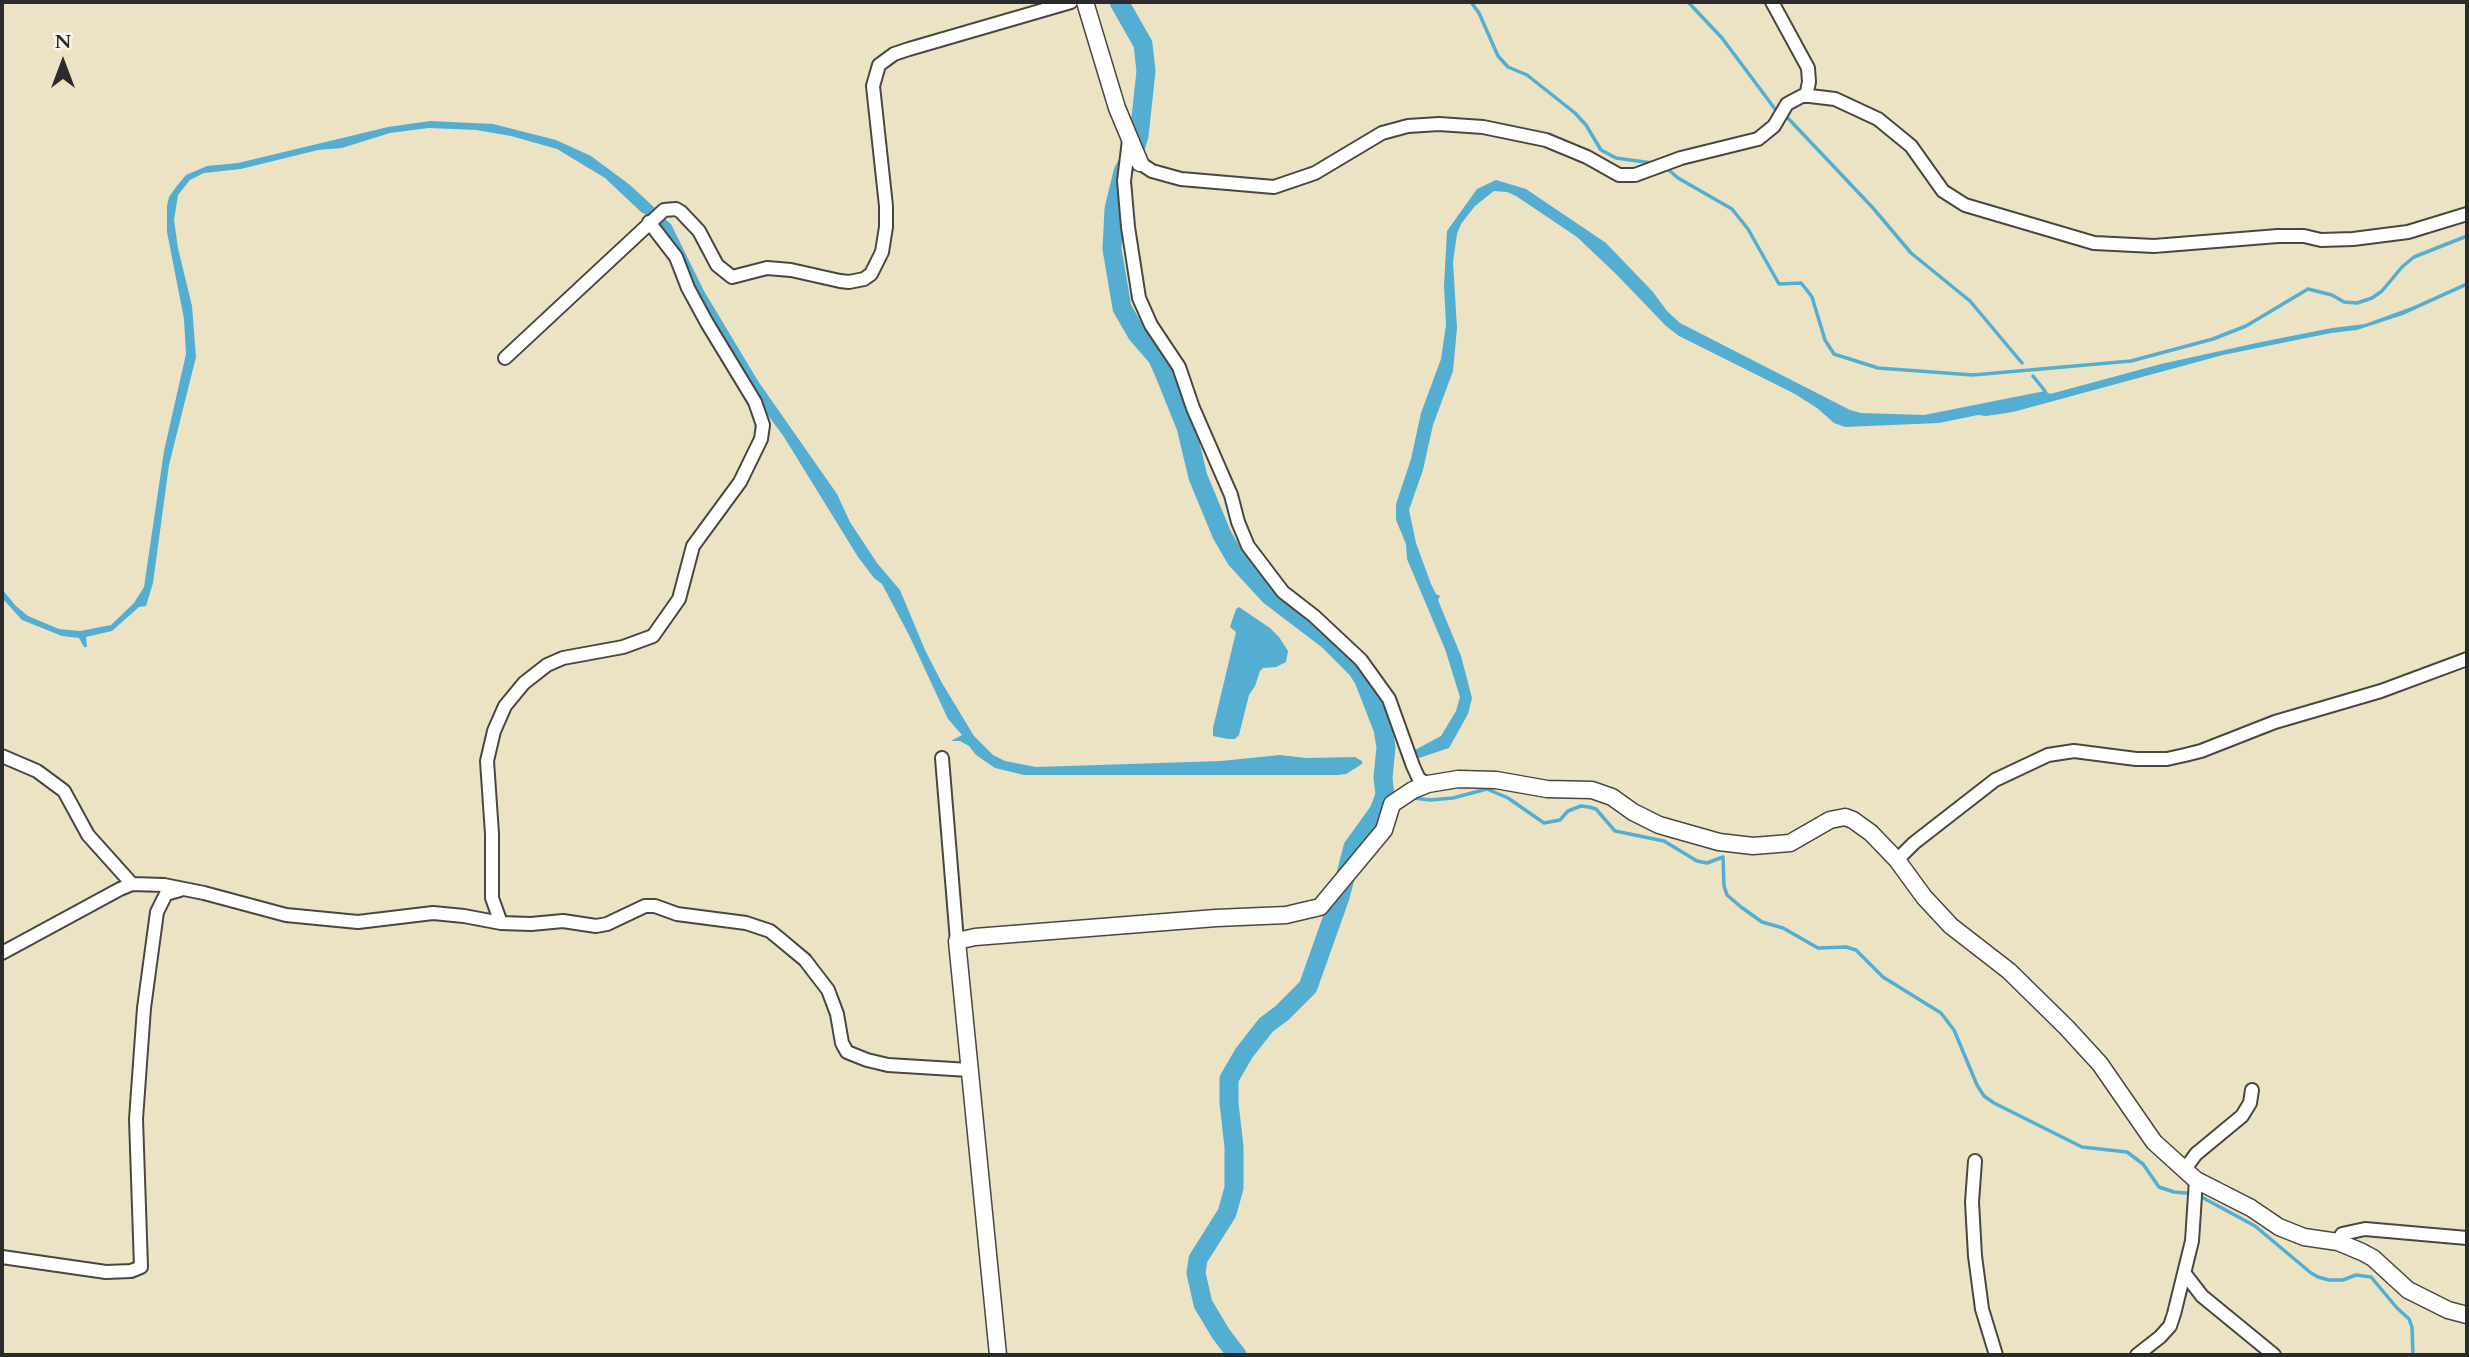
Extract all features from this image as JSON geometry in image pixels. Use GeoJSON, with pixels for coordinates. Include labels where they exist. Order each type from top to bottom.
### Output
{"type":"FeatureCollection","features":[{"type":"Feature","properties":{"kind":"street"},"geometry":{"type":"LineString","coordinates":[[505,358],[664,210],[676,209],[681,212],[699,231],[717,265],[732,277],[767,268],[840,281],[864,279],[871,274],[882,252],[886,227],[885,192],[873,86],[879,65],[894,54],[909,49],[1071,2]]}},
{"type":"Feature","properties":{"kind":"street"},"geometry":{"type":"LineString","coordinates":[[1085,2],[1117,108],[1140,163],[1152,171],[1181,179],[1274,187],[1315,173],[1382,134],[1408,126],[1439,124],[1483,127],[1546,140],[1619,174],[1635,175],[1681,158],[1758,139],[1774,126],[1787,104],[1806,96],[1835,99],[1878,119],[1911,146],[1943,191],[1965,205],[2094,243],[2154,246],[2278,236],[2353,240],[2408,232],[2467,214]]}},
{"type":"Feature","properties":{"kind":"street"},"geometry":{"type":"LineString","coordinates":[[1772,2],[1808,68],[1810,82],[1806,96]]}},
{"type":"Feature","properties":{"kind":"street"},"geometry":{"type":"LineString","coordinates":[[1129,140],[1124,180],[1132,265],[1139,298],[1151,325],[1178,367],[1231,495],[1248,546],[1283,592],[1314,615],[1361,660],[1389,699],[1413,766],[1419,779],[1428,784]]}},
{"type":"Feature","properties":{"kind":"street"},"geometry":{"type":"LineString","coordinates":[[501,923],[492,898],[492,835],[487,761],[494,731],[505,706],[524,683],[547,665],[564,658],[623,647],[653,636],[679,599],[693,546],[740,482],[761,439],[763,425],[755,402],[707,323],[688,288],[676,257],[649,222]]}},
{"type":"Feature","properties":{"kind":"street"},"geometry":{"type":"LineString","coordinates":[[1897,860],[1914,843],[1994,780],[2048,755],[2074,751],[2167,759],[2193,753],[2275,722],[2381,691],[2467,659]]}},
{"type":"Feature","properties":{"kind":"street"},"geometry":{"type":"LineString","coordinates":[[2,756],[37,771],[64,792],[88,835],[132,884]]}},
{"type":"Feature","properties":{"kind":"street"},"geometry":{"type":"LineString","coordinates":[[942,758],[969,1070],[998,1355]]}},
{"type":"Feature","properties":{"kind":"street"},"geometry":{"type":"LineString","coordinates":[[957,941],[975,937],[1188,920],[1286,915],[1320,907],[1384,830],[1392,804],[1428,784],[1458,779],[1482,779],[1547,789],[1592,790],[1612,797],[1633,812],[1659,825],[1719,842],[1753,846],[1790,843],[1822,822],[1845,817],[1861,824],[1897,860],[1924,897],[1951,926],[2009,971],[2086,1049],[2130,1105],[2154,1142],[2191,1175],[2251,1208],[2279,1227],[2304,1237],[2338,1242],[2373,1258],[2408,1290],[2448,1310],[2467,1315]]}},
{"type":"Feature","properties":{"kind":"street"},"geometry":{"type":"LineString","coordinates":[[2,953],[132,884],[164,885],[286,915],[329,920],[376,921],[432,914],[464,916],[501,923],[563,921],[596,926],[607,924],[645,906],[655,906],[677,914],[746,923],[770,931],[800,955],[823,980],[833,1001],[842,1043],[847,1052],[888,1065],[969,1070]]}},
{"type":"Feature","properties":{"kind":"street"},"geometry":{"type":"LineString","coordinates":[[2,1257],[106,1272],[131,1272],[141,1267],[136,1119],[144,1008],[157,912],[166,894],[181,890]]}},
{"type":"Feature","properties":{"kind":"street"},"geometry":{"type":"LineString","coordinates":[[2137,1355],[2170,1326],[2186,1275],[2192,1241],[2191,1175],[2196,1154],[2242,1116],[2250,1103],[2252,1090]]}},
{"type":"Feature","properties":{"kind":"street"},"geometry":{"type":"LineString","coordinates":[[1975,1161],[1972,1202],[1975,1256],[1982,1309],[1996,1355]]}},
{"type":"Feature","properties":{"kind":"street"},"geometry":{"type":"LineString","coordinates":[[2338,1242],[2342,1234],[2365,1229],[2467,1238]]}},
{"type":"Feature","properties":{"kind":"street"},"geometry":{"type":"LineString","coordinates":[[2186,1275],[2202,1296],[2274,1355]]}},
{"type":"Feature","properties":{"kind":"water"},"geometry":{"type":"Polygon","coordinates":[[[430,121],[493,124],[556,140],[591,156],[630,185],[657,210],[650,217],[641,212],[605,178],[557,149],[511,136],[476,130],[429,128],[390,133],[342,148],[318,150],[241,169],[204,173],[190,180],[178,195],[174,220],[192,306],[196,357],[169,465],[153,583],[146,606],[139,607],[112,631],[86,637],[87,647],[84,647],[79,638],[62,636],[22,620],[2,598],[2,589],[28,616],[59,629],[80,631],[111,625],[134,603],[144,587],[164,451],[186,354],[184,319],[167,232],[167,206],[176,187],[186,175],[207,166],[238,163],[388,127],[430,121]]]}},
{"type":"Feature","properties":{"kind":"water"},"geometry":{"type":"Polygon","coordinates":[[[1496,180],[1526,189],[1606,243],[1680,323],[1850,410],[1861,413],[1924,415],[2045,391],[2050,394],[2161,364],[2332,328],[2365,324],[2467,282],[2467,286],[2403,315],[2357,330],[2223,355],[2013,412],[1978,415],[1939,423],[1845,427],[1834,423],[1795,394],[1679,336],[1577,237],[1516,196],[1494,191],[1475,206],[1457,234],[1453,262],[1457,328],[1453,371],[1433,425],[1423,470],[1409,510],[1416,543],[1431,584],[1440,596],[1438,600],[1461,656],[1472,698],[1468,714],[1449,748],[1419,758],[1413,751],[1441,736],[1456,711],[1460,697],[1445,649],[1407,559],[1406,544],[1396,520],[1396,504],[1411,459],[1421,413],[1441,359],[1446,325],[1444,286],[1447,231],[1477,189],[1496,180]]]}},
{"type":"Feature","properties":{"kind":"water"},"geometry":{"type":"Polygon","coordinates":[[[665,219],[671,224],[704,291],[758,381],[837,494],[850,522],[877,563],[900,590],[942,683],[974,736],[993,755],[1005,761],[1036,767],[1221,761],[1280,755],[1306,758],[1355,757],[1362,761],[1362,764],[1346,774],[1338,775],[1024,775],[995,768],[976,755],[969,746],[960,741],[951,741],[962,735],[948,719],[882,584],[858,557],[784,437],[756,399],[708,314],[675,245],[659,223],[665,219]]]}},
{"type":"Feature","properties":{"kind":"water"},"geometry":{"type":"Polygon","coordinates":[[[1239,607],[1270,628],[1288,651],[1286,662],[1260,671],[1249,695],[1239,735],[1235,739],[1228,739],[1213,736],[1213,728],[1236,632],[1230,627],[1239,607]]]}},
{"type":"Feature","properties":{"kind":"waterway"},"geometry":{"type":"LineString","coordinates":[[1119,2],[1143,44],[1146,71],[1139,136],[1123,172],[1114,209],[1112,249],[1122,308],[1137,334],[1157,357],[1163,370],[1186,427],[1198,477],[1222,535],[1236,559],[1270,596],[1328,640],[1357,669],[1383,729],[1386,747],[1383,778],[1385,795],[1379,811],[1353,847],[1340,897],[1308,987],[1266,1025],[1244,1053],[1229,1079],[1234,1188],[1227,1213],[1198,1259],[1196,1273],[1203,1304],[1237,1355]]}},
{"type":"Feature","properties":{"kind":"waterway"},"geometry":{"type":"LineString","coordinates":[[1471,2],[1479,13],[1498,56],[1508,67],[1527,75],[1575,113],[1586,125],[1601,150],[1616,158],[1652,163]]}},
{"type":"Feature","properties":{"kind":"waterway"},"geometry":{"type":"LineString","coordinates":[[1688,2],[1722,38],[1775,109]]}},
{"type":"Feature","properties":{"kind":"waterway"},"geometry":{"type":"LineString","coordinates":[[1785,115],[1873,208],[1911,253],[1970,301],[2022,363]]}},
{"type":"Feature","properties":{"kind":"waterway"},"geometry":{"type":"LineString","coordinates":[[1665,167],[1678,178],[1732,209],[1748,229],[1779,284],[1801,283],[1812,297],[1825,340],[1834,354],[1878,368],[1973,375],[2131,361],[2213,339],[2246,326],[2308,289],[2332,295],[2344,302],[2357,303],[2372,298],[2414,257],[2467,236]]}},
{"type":"Feature","properties":{"kind":"waterway"},"geometry":{"type":"LineString","coordinates":[[2033,376],[2045,391]]}},
{"type":"Feature","properties":{"kind":"waterway"},"geometry":{"type":"LineString","coordinates":[[1383,778],[1392,793],[1396,794]]}},
{"type":"Feature","properties":{"kind":"waterway"},"geometry":{"type":"LineString","coordinates":[[1414,798],[1453,798],[1487,789],[1508,798],[1544,823],[1560,820],[1568,811],[1581,806],[1589,807],[1596,809],[1615,831],[1664,841],[1697,861],[1707,863],[1723,857],[1727,895],[1741,907],[1762,922],[1783,928],[1818,948],[1846,947],[1856,950],[1883,977],[1941,1013],[1954,1030],[1984,1096],[2082,1147],[2127,1152],[2143,1164],[2159,1187],[2174,1192],[2196,1194],[2255,1226],[2318,1277],[2329,1280],[2343,1280],[2356,1275],[2371,1277],[2409,1319],[2413,1355]]}}]}
